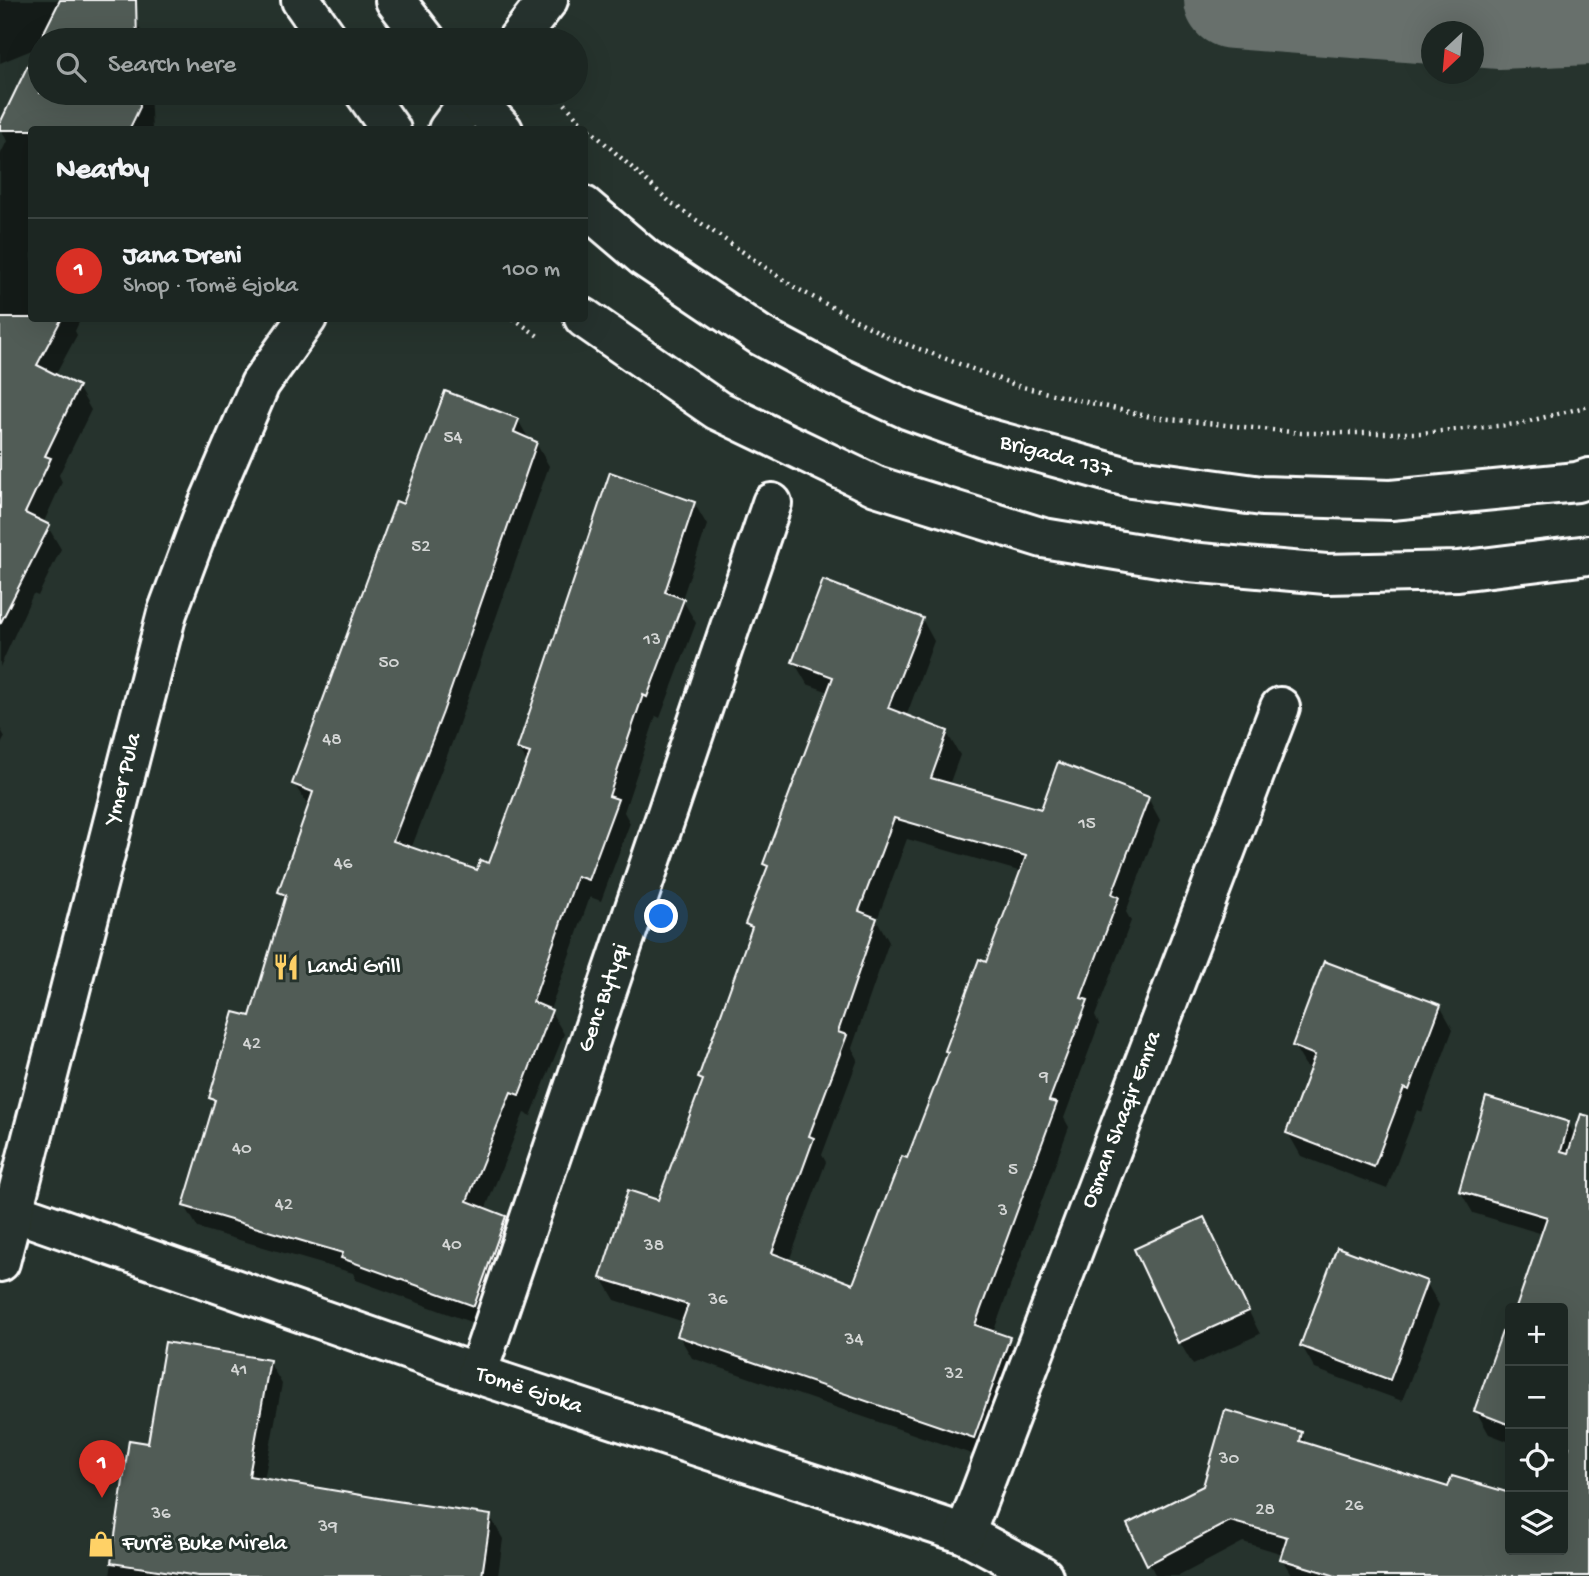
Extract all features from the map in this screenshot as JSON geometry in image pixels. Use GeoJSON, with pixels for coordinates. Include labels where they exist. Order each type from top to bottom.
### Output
{"type":"FeatureCollection","features":[{"type":"Feature","properties":{"kind":"street"},"geometry":{"type":"LineString","coordinates":[[301,0],[321,28]]}},
{"type":"Feature","properties":{"kind":"street"},"geometry":{"type":"LineString","coordinates":[[395,0],[417,28]]}},
{"type":"Feature","properties":{"kind":"street"},"geometry":{"type":"LineString","coordinates":[[526,28],[548,0]]}},
{"type":"Feature","properties":{"kind":"street"},"geometry":{"type":"LineString","coordinates":[[373,105],[388,126]]}},
{"type":"Feature","properties":{"kind":"street"},"geometry":{"type":"LineString","coordinates":[[451,126],[465,105]]}},
{"type":"Feature","properties":{"kind":"street"},"geometry":{"type":"LineString","coordinates":[[481,105],[500,126]]}},
{"type":"Feature","properties":{"kind":"street","name":"Brigada 137"},"geometry":{"type":"LineString","coordinates":[[588,209],[645,258],[761,336],[834,375],[909,410],[986,438],[1131,478],[1262,496],[1391,500],[1577,482],[1589,478]]}},
{"type":"Feature","properties":{"kind":"street"},"geometry":{"type":"LineString","coordinates":[[588,321],[717,410],[876,486],[1043,538],[1189,562],[1326,573],[1458,570],[1589,555]]}},
{"type":"Feature","properties":{"kind":"street","name":"Ymer Pula"},"geometry":{"type":"LineString","coordinates":[[0,1262],[6,1209],[167,613],[202,520],[260,384],[304,322]]}},
{"type":"Feature","properties":{"kind":"street","name":"Genc Bytyqi"},"geometry":{"type":"LineString","coordinates":[[477,1374],[772,503]]}},
{"type":"Feature","properties":{"kind":"street","name":"Osman Shaqir Emra"},"geometry":{"type":"LineString","coordinates":[[965,1534],[1280,707]]}},
{"type":"Feature","properties":{"kind":"street","name":"Tomë Gjoka"},"geometry":{"type":"LineString","coordinates":[[6,1209],[477,1374],[965,1534],[1044,1576]]}},
{"type":"Feature","properties":{"kind":"path"},"geometry":{"type":"LineString","coordinates":[[566,105],[586,126]]}},
{"type":"Feature","properties":{"kind":"path"},"geometry":{"type":"LineString","coordinates":[[588,128],[670,202],[794,287],[891,338],[1018,386],[1151,417],[1301,433],[1434,432],[1518,424],[1589,407]]}},
{"type":"Feature","properties":{"kind":"building"},"geometry":{"type":"Polygon","coordinates":[[[60,0],[136,0],[137,28],[46,28],[60,0]]]}},
{"type":"Feature","properties":{"kind":"building"},"geometry":{"type":"Polygon","coordinates":[[[28,65],[28,105],[140,105],[131,126],[28,126],[28,130],[0,130],[0,123],[28,65]]]}},
{"type":"Feature","properties":{"kind":"building"},"geometry":{"type":"Polygon","coordinates":[[[0,318],[28,318],[28,322],[60,322],[37,365],[79,386],[45,456],[51,458],[25,513],[50,525],[0,624],[0,318]]]}},
{"type":"Feature","properties":{"kind":"building"},"geometry":{"type":"Polygon","coordinates":[[[445,391],[519,419],[514,432],[537,442],[443,712],[393,841],[477,870],[480,860],[489,863],[530,753],[517,749],[610,472],[695,502],[665,592],[684,599],[647,697],[643,695],[609,796],[618,799],[588,880],[577,876],[533,1002],[552,1010],[519,1095],[511,1092],[467,1201],[506,1216],[474,1306],[341,1258],[343,1253],[183,1206],[215,1100],[209,1098],[234,1012],[250,1016],[286,895],[278,892],[313,792],[292,784],[396,501],[403,504],[445,391]]]}},
{"type":"Feature","properties":{"kind":"building"},"geometry":{"type":"Polygon","coordinates":[[[823,580],[923,618],[888,708],[948,731],[931,778],[1041,809],[1058,762],[1149,797],[1112,894],[1119,897],[1081,998],[1088,1000],[1049,1101],[1057,1103],[975,1325],[1010,1337],[974,1438],[677,1336],[688,1305],[600,1278],[628,1190],[658,1200],[703,1080],[698,1078],[752,927],[745,924],[768,866],[763,864],[833,677],[792,662],[823,580]],[[894,818],[859,911],[877,918],[838,1032],[847,1035],[809,1136],[814,1138],[772,1253],[853,1284],[902,1156],[907,1158],[948,1052],[945,1051],[979,959],[986,962],[1026,856],[894,818]]]}},
{"type":"Feature","properties":{"kind":"building"},"geometry":{"type":"Polygon","coordinates":[[[1324,961],[1441,1005],[1409,1090],[1404,1088],[1374,1167],[1286,1133],[1315,1055],[1292,1046],[1324,961]]]}},
{"type":"Feature","properties":{"kind":"building"},"geometry":{"type":"Polygon","coordinates":[[[1486,1097],[1569,1122],[1561,1151],[1568,1153],[1581,1114],[1589,1116],[1589,1576],[1336,1576],[1280,1559],[1287,1537],[1230,1521],[1147,1565],[1127,1524],[1203,1486],[1225,1410],[1302,1432],[1300,1441],[1448,1487],[1452,1476],[1505,1492],[1505,1555],[1568,1555],[1568,1303],[1518,1303],[1547,1217],[1459,1191],[1486,1097]]]}},
{"type":"Feature","properties":{"kind":"building"},"geometry":{"type":"Polygon","coordinates":[[[1204,1217],[1249,1311],[1178,1343],[1134,1249],[1204,1217]]]}},
{"type":"Feature","properties":{"kind":"building"},"geometry":{"type":"Polygon","coordinates":[[[1337,1247],[1427,1281],[1390,1380],[1300,1346],[1337,1247]]]}},
{"type":"Feature","properties":{"kind":"building"},"geometry":{"type":"Polygon","coordinates":[[[1502,1332],[1505,1333],[1505,1423],[1474,1411],[1502,1332]]]}},
{"type":"Feature","properties":{"kind":"building"},"geometry":{"type":"Polygon","coordinates":[[[165,1342],[270,1360],[249,1476],[491,1515],[482,1576],[198,1576],[111,1563],[129,1440],[148,1443],[165,1342]]]}},
{"type":"Feature","properties":{"kind":"waterway"},"geometry":{"type":"LineString","coordinates":[[1233,0],[1498,20],[1589,16]]}},
{"type":"Feature","properties":{"kind":"place","name":"Landi Grill"},"geometry":{"type":"Point","coordinates":[286,967]}},
{"type":"Feature","properties":{"kind":"place","name":"Jana Dreni"},"geometry":{"type":"Point","coordinates":[102,1498]}},
{"type":"Feature","properties":{"kind":"place","name":"Furrë Buke Mirela"},"geometry":{"type":"Point","coordinates":[101,1544]}}]}
